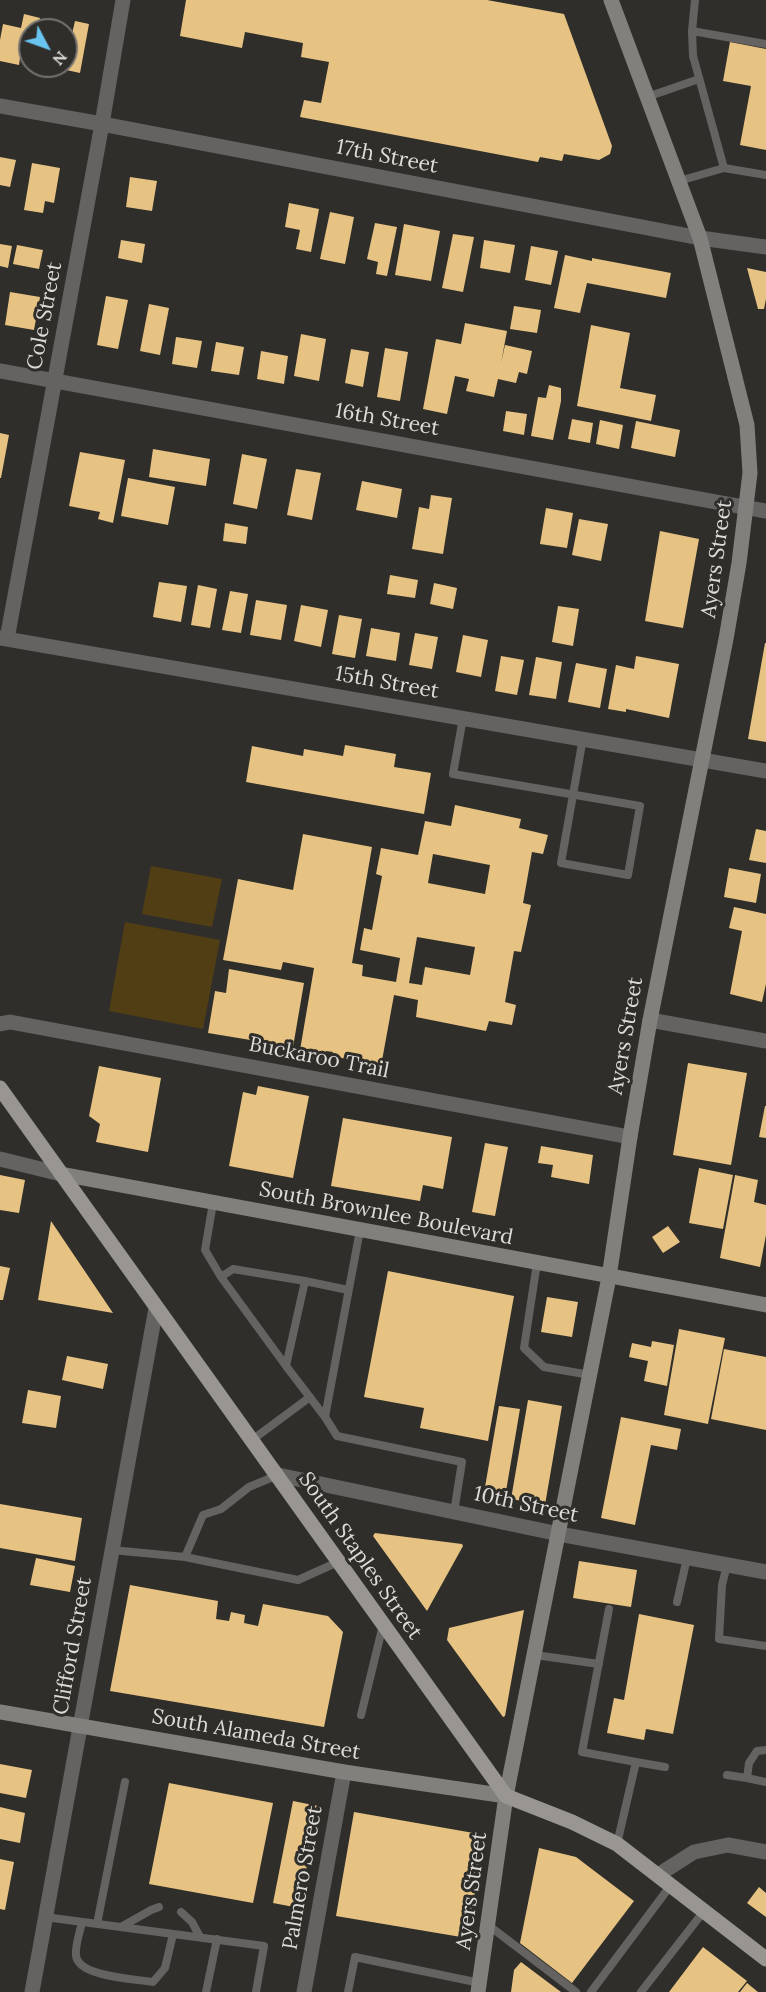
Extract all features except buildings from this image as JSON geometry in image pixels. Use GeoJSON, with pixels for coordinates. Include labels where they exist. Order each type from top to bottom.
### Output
{"type":"FeatureCollection","features":[{"type":"Feature","properties":{"kind":"main road","name":"Ayers Street"},"geometry":{"type":"LineString","coordinates":[[479,1988],[506,1796],[609,1277],[650,1020],[726,639],[750,473],[747,425],[700,238],[610,0]]}},
{"type":"Feature","properties":{"kind":"main road","name":"South Staples Street"},"geometry":{"type":"LineString","coordinates":[[0,1088],[506,1796]]}},
{"type":"Feature","properties":{"kind":"main road","name":"South Brownlee Boulevard"},"geometry":{"type":"LineString","coordinates":[[61,1174],[766,1305]]}},
{"type":"Feature","properties":{"kind":"main road","name":"South Alameda Street"},"geometry":{"type":"LineString","coordinates":[[0,1712],[344,1772],[506,1796]]}},
{"type":"Feature","properties":{"kind":"main road"},"geometry":{"type":"LineString","coordinates":[[506,1796],[572,1822],[617,1844],[766,1959]]}},
{"type":"Feature","properties":{"kind":"street","name":"Cole Street"},"geometry":{"type":"LineString","coordinates":[[3,639],[54,380],[123,0]]}},
{"type":"Feature","properties":{"kind":"street","name":"17th Street"},"geometry":{"type":"LineString","coordinates":[[0,106],[700,238],[766,247]]}},
{"type":"Feature","properties":{"kind":"street","name":"16th Street"},"geometry":{"type":"LineString","coordinates":[[0,371],[766,511]]}},
{"type":"Feature","properties":{"kind":"street","name":"15th Street"},"geometry":{"type":"LineString","coordinates":[[3,639],[766,771]]}},
{"type":"Feature","properties":{"kind":"street"},"geometry":{"type":"LineString","coordinates":[[650,1020],[766,1041]]}},
{"type":"Feature","properties":{"kind":"street","name":"Buckaroo Trail"},"geometry":{"type":"LineString","coordinates":[[0,1024],[10,1022],[630,1137]]}},
{"type":"Feature","properties":{"kind":"street","name":"South Brownlee Boulevard"},"geometry":{"type":"LineString","coordinates":[[0,1159],[61,1174]]}},
{"type":"Feature","properties":{"kind":"street","name":"Clifford Street"},"geometry":{"type":"LineString","coordinates":[[32,1992],[156,1308]]}},
{"type":"Feature","properties":{"kind":"street","name":"10th Street"},"geometry":{"type":"LineString","coordinates":[[278,1475],[559,1534],[766,1572]]}},
{"type":"Feature","properties":{"kind":"street","name":"Palmero Street"},"geometry":{"type":"LineString","coordinates":[[304,1992],[344,1772]]}},
{"type":"Feature","properties":{"kind":"street"},"geometry":{"type":"LineString","coordinates":[[658,1875],[694,1852],[728,1845],[766,1852]]}},
{"type":"Feature","properties":{"kind":"lane"},"geometry":{"type":"LineString","coordinates":[[695,0],[692,31],[693,56],[724,168]]}},
{"type":"Feature","properties":{"kind":"lane"},"geometry":{"type":"LineString","coordinates":[[692,31],[766,44]]}},
{"type":"Feature","properties":{"kind":"lane"},"geometry":{"type":"LineString","coordinates":[[647,97],[699,79]]}},
{"type":"Feature","properties":{"kind":"lane"},"geometry":{"type":"LineString","coordinates":[[679,181],[724,168],[766,175]]}},
{"type":"Feature","properties":{"kind":"lane"},"geometry":{"type":"LineString","coordinates":[[463,718],[453,774],[574,795],[640,806],[628,875],[561,863],[574,795],[583,738]]}},
{"type":"Feature","properties":{"kind":"lane"},"geometry":{"type":"LineString","coordinates":[[213,1203],[205,1250],[221,1277],[337,1436],[462,1462],[454,1512]]}},
{"type":"Feature","properties":{"kind":"lane"},"geometry":{"type":"LineString","coordinates":[[325,1417],[360,1230]]}},
{"type":"Feature","properties":{"kind":"lane"},"geometry":{"type":"LineString","coordinates":[[537,1263],[524,1348],[544,1367],[590,1375]]}},
{"type":"Feature","properties":{"kind":"lane"},"geometry":{"type":"LineString","coordinates":[[221,1277],[233,1269],[348,1290]]}},
{"type":"Feature","properties":{"kind":"lane"},"geometry":{"type":"LineString","coordinates":[[286,1366],[305,1281]]}},
{"type":"Feature","properties":{"kind":"lane"},"geometry":{"type":"LineString","coordinates":[[252,1440],[310,1397]]}},
{"type":"Feature","properties":{"kind":"lane"},"geometry":{"type":"LineString","coordinates":[[185,1557],[203,1515],[221,1509],[249,1487],[278,1475]]}},
{"type":"Feature","properties":{"kind":"lane"},"geometry":{"type":"LineString","coordinates":[[112,1550],[185,1557],[298,1580],[338,1562]]}},
{"type":"Feature","properties":{"kind":"lane"},"geometry":{"type":"LineString","coordinates":[[677,1602],[687,1558]]}},
{"type":"Feature","properties":{"kind":"lane"},"geometry":{"type":"LineString","coordinates":[[727,1565],[722,1585],[719,1639],[766,1646]]}},
{"type":"Feature","properties":{"kind":"lane"},"geometry":{"type":"LineString","coordinates":[[609,1609],[582,1752],[665,1767]]}},
{"type":"Feature","properties":{"kind":"lane"},"geometry":{"type":"LineString","coordinates":[[361,1715],[383,1625]]}},
{"type":"Feature","properties":{"kind":"lane"},"geometry":{"type":"LineString","coordinates":[[535,1655],[598,1664]]}},
{"type":"Feature","properties":{"kind":"lane"},"geometry":{"type":"LineString","coordinates":[[747,1778],[749,1763],[757,1751],[766,1750]]}},
{"type":"Feature","properties":{"kind":"lane"},"geometry":{"type":"LineString","coordinates":[[617,1844],[636,1762]]}},
{"type":"Feature","properties":{"kind":"lane"},"geometry":{"type":"LineString","coordinates":[[727,1775],[766,1782]]}},
{"type":"Feature","properties":{"kind":"lane"},"geometry":{"type":"LineString","coordinates":[[97,1924],[124,1782]]}},
{"type":"Feature","properties":{"kind":"lane"},"geometry":{"type":"LineString","coordinates":[[591,1992],[671,1886]]}},
{"type":"Feature","properties":{"kind":"lane"},"geometry":{"type":"LineString","coordinates":[[120,1927],[159,1907]]}},
{"type":"Feature","properties":{"kind":"lane"},"geometry":{"type":"LineString","coordinates":[[641,1992],[704,1911]]}},
{"type":"Feature","properties":{"kind":"lane"},"geometry":{"type":"LineString","coordinates":[[181,1912],[192,1922],[200,1937]]}},
{"type":"Feature","properties":{"kind":"lane"},"geometry":{"type":"LineString","coordinates":[[45,1917],[264,1946],[256,1992]]}},
{"type":"Feature","properties":{"kind":"lane"},"geometry":{"type":"LineString","coordinates":[[82,1922],[75,1956],[85,1970],[153,1982],[165,1968],[173,1934]]}},
{"type":"Feature","properties":{"kind":"lane"},"geometry":{"type":"LineString","coordinates":[[488,1925],[576,1992]]}},
{"type":"Feature","properties":{"kind":"lane"},"geometry":{"type":"LineString","coordinates":[[206,1992],[217,1939]]}},
{"type":"Feature","properties":{"kind":"lane"},"geometry":{"type":"LineString","coordinates":[[348,1992],[355,1957],[479,1988]]}},
{"type":"Feature","properties":{"kind":"shaded area"},"geometry":{"type":"Polygon","coordinates":[[[151,866],[222,879],[212,927],[142,914],[151,866]]]}},
{"type":"Feature","properties":{"kind":"shaded area"},"geometry":{"type":"Polygon","coordinates":[[[125,922],[220,940],[203,1029],[109,1011],[125,922]]]}}]}
